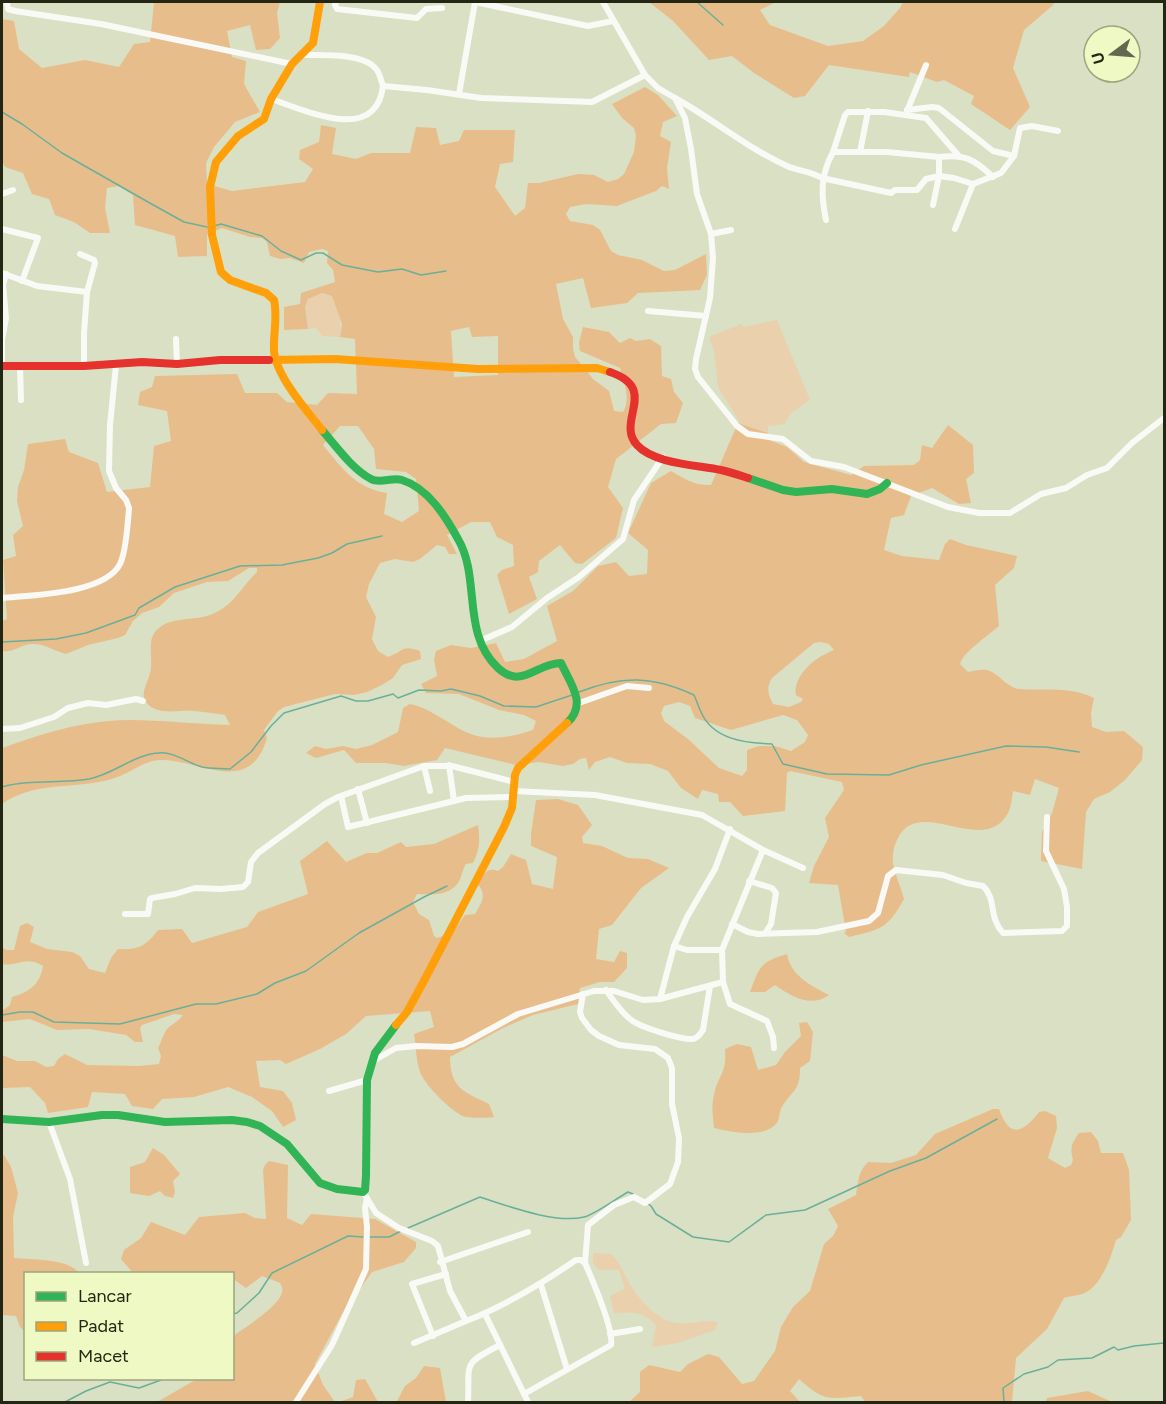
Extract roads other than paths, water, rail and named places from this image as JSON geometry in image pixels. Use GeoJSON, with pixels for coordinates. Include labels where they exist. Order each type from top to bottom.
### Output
{"type":"FeatureCollection","features":[{"type":"Feature","properties":{"kind":"street"},"geometry":{"type":"LineString","coordinates":[[296,1402],[332,1345],[366,1269],[367,1080],[372,1061],[381,1042],[407,1012],[509,816],[518,768],[573,718],[577,696],[561,663],[558,662],[520,678],[505,674],[492,662],[482,640],[472,603],[468,560],[460,542],[441,512],[417,487],[410,483],[396,479],[375,480],[364,474],[294,394],[282,377],[275,360],[277,318],[274,300],[266,293],[223,275],[219,269],[212,235],[210,187],[216,162],[238,135],[264,119],[271,99],[292,64],[304,55],[315,39],[320,2]]}},
{"type":"Feature","properties":{"kind":"street"},"geometry":{"type":"LineString","coordinates":[[336,2],[337,9],[417,18],[426,9],[442,8]]}},
{"type":"Feature","properties":{"kind":"street"},"geometry":{"type":"LineString","coordinates":[[459,94],[475,2],[588,26],[614,21]]}},
{"type":"Feature","properties":{"kind":"street"},"geometry":{"type":"LineString","coordinates":[[603,2],[645,75],[658,88],[695,109],[718,127],[787,166],[822,178],[891,193],[895,190],[917,190],[926,179],[939,176],[974,184],[993,177],[1006,168],[1014,156],[1020,128],[1032,126],[1058,131]]}},
{"type":"Feature","properties":{"kind":"street"},"geometry":{"type":"LineString","coordinates":[[5,6],[292,64]]}},
{"type":"Feature","properties":{"kind":"street"},"geometry":{"type":"LineString","coordinates":[[271,99],[337,119],[360,119],[369,115],[376,106],[383,86],[377,69],[369,62],[340,56],[304,55]]}},
{"type":"Feature","properties":{"kind":"street"},"geometry":{"type":"LineString","coordinates":[[906,112],[926,65]]}},
{"type":"Feature","properties":{"kind":"street"},"geometry":{"type":"LineString","coordinates":[[383,86],[481,98],[592,102],[645,75]]}},
{"type":"Feature","properties":{"kind":"street"},"geometry":{"type":"LineString","coordinates":[[675,98],[685,118],[696,194],[711,234],[713,258],[712,282],[695,369],[714,398],[737,426],[748,434],[783,439],[811,461],[844,467],[958,509],[979,513],[1010,513],[1041,494],[1066,488],[1087,475],[1107,468],[1132,443],[1164,418]]}},
{"type":"Feature","properties":{"kind":"street"},"geometry":{"type":"LineString","coordinates":[[826,220],[821,196],[822,178],[845,115],[853,111],[906,112],[932,107],[939,108],[993,151],[1014,156]]}},
{"type":"Feature","properties":{"kind":"street"},"geometry":{"type":"LineString","coordinates":[[685,118],[695,109]]}},
{"type":"Feature","properties":{"kind":"street"},"geometry":{"type":"LineString","coordinates":[[861,152],[868,111]]}},
{"type":"Feature","properties":{"kind":"street"},"geometry":{"type":"LineString","coordinates":[[906,112],[926,118],[958,155]]}},
{"type":"Feature","properties":{"kind":"street"},"geometry":{"type":"LineString","coordinates":[[832,152],[887,152],[939,158],[958,155],[969,159],[993,177]]}},
{"type":"Feature","properties":{"kind":"street"},"geometry":{"type":"LineString","coordinates":[[933,205],[939,176],[939,158]]}},
{"type":"Feature","properties":{"kind":"street"},"geometry":{"type":"LineString","coordinates":[[955,229],[974,184]]}},
{"type":"Feature","properties":{"kind":"street"},"geometry":{"type":"LineString","coordinates":[[2,194],[13,190]]}},
{"type":"Feature","properties":{"kind":"street"},"geometry":{"type":"LineString","coordinates":[[2,229],[38,238],[22,281]]}},
{"type":"Feature","properties":{"kind":"street"},"geometry":{"type":"LineString","coordinates":[[711,234],[731,231]]}},
{"type":"Feature","properties":{"kind":"street"},"geometry":{"type":"LineString","coordinates":[[80,254],[94,260],[87,292],[84,366]]}},
{"type":"Feature","properties":{"kind":"street"},"geometry":{"type":"LineString","coordinates":[[87,292],[38,286],[4,273],[6,318],[2,340],[2,366],[335,359],[478,369],[583,367],[607,370],[632,383],[635,388],[637,399],[631,433],[635,443],[646,452],[663,458],[724,471],[790,492],[840,489],[858,495],[880,491],[887,483]]}},
{"type":"Feature","properties":{"kind":"street"},"geometry":{"type":"LineString","coordinates":[[648,311],[706,315]]}},
{"type":"Feature","properties":{"kind":"street"},"geometry":{"type":"LineString","coordinates":[[176,339],[177,364]]}},
{"type":"Feature","properties":{"kind":"street"},"geometry":{"type":"LineString","coordinates":[[2,598],[91,586],[109,575],[120,564],[129,508],[126,500],[116,488],[109,471],[110,425],[116,365]]}},
{"type":"Feature","properties":{"kind":"street"},"geometry":{"type":"LineString","coordinates":[[20,366],[21,400]]}},
{"type":"Feature","properties":{"kind":"street"},"geometry":{"type":"LineString","coordinates":[[482,640],[512,627],[547,598],[579,577],[624,538],[634,500],[663,458]]}},
{"type":"Feature","properties":{"kind":"street"},"geometry":{"type":"LineString","coordinates":[[577,696],[627,686],[649,688]]}},
{"type":"Feature","properties":{"kind":"street"},"geometry":{"type":"LineString","coordinates":[[2,729],[20,728],[54,717],[68,708],[88,703],[106,705],[136,699],[143,701]]}},
{"type":"Feature","properties":{"kind":"street"},"geometry":{"type":"LineString","coordinates":[[125,914],[148,914],[152,897],[195,888],[243,887],[248,882],[251,862],[258,853],[325,804],[358,789],[424,766],[449,765],[514,790]]}},
{"type":"Feature","properties":{"kind":"street"},"geometry":{"type":"LineString","coordinates":[[449,765],[454,801]]}},
{"type":"Feature","properties":{"kind":"street"},"geometry":{"type":"LineString","coordinates":[[424,766],[430,791]]}},
{"type":"Feature","properties":{"kind":"street"},"geometry":{"type":"LineString","coordinates":[[358,789],[367,823]]}},
{"type":"Feature","properties":{"kind":"street"},"geometry":{"type":"LineString","coordinates":[[341,796],[346,826],[350,827],[454,801],[514,790],[595,795],[702,815],[763,850],[803,868]]}},
{"type":"Feature","properties":{"kind":"street"},"geometry":{"type":"LineString","coordinates":[[732,924],[754,934],[818,932],[869,921],[878,913],[888,876],[896,870],[943,875],[983,886],[991,897],[993,919],[1003,933],[1062,931],[1067,926],[1066,896],[1046,851],[1047,817]]}},
{"type":"Feature","properties":{"kind":"street"},"geometry":{"type":"LineString","coordinates":[[660,999],[674,946],[687,917],[715,869],[730,829]]}},
{"type":"Feature","properties":{"kind":"street"},"geometry":{"type":"LineString","coordinates":[[763,850],[722,950],[723,982],[730,1004],[767,1021],[774,1048]]}},
{"type":"Feature","properties":{"kind":"street"},"geometry":{"type":"LineString","coordinates":[[749,880],[772,888],[776,893],[771,924],[766,932]]}},
{"type":"Feature","properties":{"kind":"street"},"geometry":{"type":"LineString","coordinates":[[674,946],[687,950],[722,950]]}},
{"type":"Feature","properties":{"kind":"street"},"geometry":{"type":"LineString","coordinates":[[372,1061],[396,1048],[452,1047],[463,1044],[518,1014],[583,994],[606,990],[643,1000],[660,999],[723,982]]}},
{"type":"Feature","properties":{"kind":"street"},"geometry":{"type":"LineString","coordinates":[[606,990],[621,1010],[643,1028],[692,1039],[700,1035],[703,1030],[710,986]]}},
{"type":"Feature","properties":{"kind":"street"},"geometry":{"type":"LineString","coordinates":[[524,1394],[611,1345],[612,1339],[585,1263],[588,1225],[614,1205],[630,1197],[646,1202],[670,1184],[678,1162],[679,1138],[672,1104],[672,1068],[668,1058],[656,1049],[610,1042],[591,1030],[580,1012],[583,994]]}},
{"type":"Feature","properties":{"kind":"street"},"geometry":{"type":"LineString","coordinates":[[328,1091],[367,1080]]}},
{"type":"Feature","properties":{"kind":"street"},"geometry":{"type":"LineString","coordinates":[[2,1119],[49,1122],[102,1114],[165,1122],[232,1120],[260,1126],[287,1144],[320,1183],[365,1195],[376,1213],[399,1228],[435,1243],[440,1249],[440,1262],[446,1274],[450,1292],[465,1321]]}},
{"type":"Feature","properties":{"kind":"street"},"geometry":{"type":"LineString","coordinates":[[49,1122],[70,1179],[86,1263]]}},
{"type":"Feature","properties":{"kind":"street"},"geometry":{"type":"LineString","coordinates":[[440,1262],[528,1232]]}},
{"type":"Feature","properties":{"kind":"street"},"geometry":{"type":"LineString","coordinates":[[414,1342],[484,1314],[541,1285],[576,1260],[585,1263]]}},
{"type":"Feature","properties":{"kind":"street"},"geometry":{"type":"LineString","coordinates":[[433,1336],[412,1284],[446,1274]]}},
{"type":"Feature","properties":{"kind":"street"},"geometry":{"type":"LineString","coordinates":[[541,1285],[567,1369]]}},
{"type":"Feature","properties":{"kind":"street"},"geometry":{"type":"LineString","coordinates":[[484,1314],[528,1402]]}},
{"type":"Feature","properties":{"kind":"street"},"geometry":{"type":"LineString","coordinates":[[610,1334],[640,1329]]}},
{"type":"Feature","properties":{"kind":"street"},"geometry":{"type":"LineString","coordinates":[[468,1402],[470,1364],[474,1359],[500,1345]]}},
{"type":"Feature","properties":{"kind":"waterway"},"geometry":{"type":"LineString","coordinates":[[697,2],[723,25]]}},
{"type":"Feature","properties":{"kind":"waterway"},"geometry":{"type":"LineString","coordinates":[[2,112],[62,153],[148,202],[184,222],[207,227]]}},
{"type":"Feature","properties":{"kind":"waterway"},"geometry":{"type":"LineString","coordinates":[[214,226],[221,224],[262,236],[281,251],[301,260],[316,253],[323,253],[342,265],[378,272],[402,269],[421,275],[446,271]]}},
{"type":"Feature","properties":{"kind":"waterway"},"geometry":{"type":"LineString","coordinates":[[2,642],[56,639],[86,633],[135,615],[139,608],[175,587],[240,566],[282,565],[318,558],[347,544],[382,536]]}},
{"type":"Feature","properties":{"kind":"waterway"},"geometry":{"type":"LineString","coordinates":[[579,692],[623,680],[665,684],[694,695],[706,721],[722,734],[741,741],[772,744],[783,764],[827,774],[889,775],[921,765],[1006,746],[1046,747],[1079,752]]}},
{"type":"Feature","properties":{"kind":"waterway"},"geometry":{"type":"LineString","coordinates":[[2,787],[23,783],[89,779],[140,757],[158,753],[175,755],[202,767],[230,769],[251,752],[284,713],[341,696],[356,701],[368,701],[393,694],[398,698],[419,690],[451,689],[480,696],[504,706],[536,707],[572,695]]}},
{"type":"Feature","properties":{"kind":"waterway"},"geometry":{"type":"LineString","coordinates":[[2,1015],[33,1012],[54,1022],[120,1024],[196,1004],[216,1004],[257,994],[275,983],[306,971],[359,933],[447,886]]}},
{"type":"Feature","properties":{"kind":"waterway"},"geometry":{"type":"LineString","coordinates":[[647,1203],[656,1214],[693,1237],[729,1242],[766,1215],[805,1210],[890,1171],[926,1158],[997,1119]]}},
{"type":"Feature","properties":{"kind":"waterway"},"geometry":{"type":"LineString","coordinates":[[408,1228],[480,1197],[532,1213],[572,1219],[588,1216],[628,1192],[633,1194]]}},
{"type":"Feature","properties":{"kind":"waterway"},"geometry":{"type":"LineString","coordinates":[[368,1237],[389,1237],[401,1231]]}},
{"type":"Feature","properties":{"kind":"waterway"},"geometry":{"type":"LineString","coordinates":[[234,1314],[259,1293],[272,1273],[348,1236],[363,1237]]}},
{"type":"Feature","properties":{"kind":"waterway"},"geometry":{"type":"LineString","coordinates":[[1004,1402],[1003,1388],[1024,1374],[1048,1367],[1058,1360],[1092,1358],[1114,1347],[1118,1350],[1164,1343]]}},
{"type":"Feature","properties":{"kind":"waterway"},"geometry":{"type":"LineString","coordinates":[[65,1402],[110,1382],[139,1388],[161,1380]]}}]}
